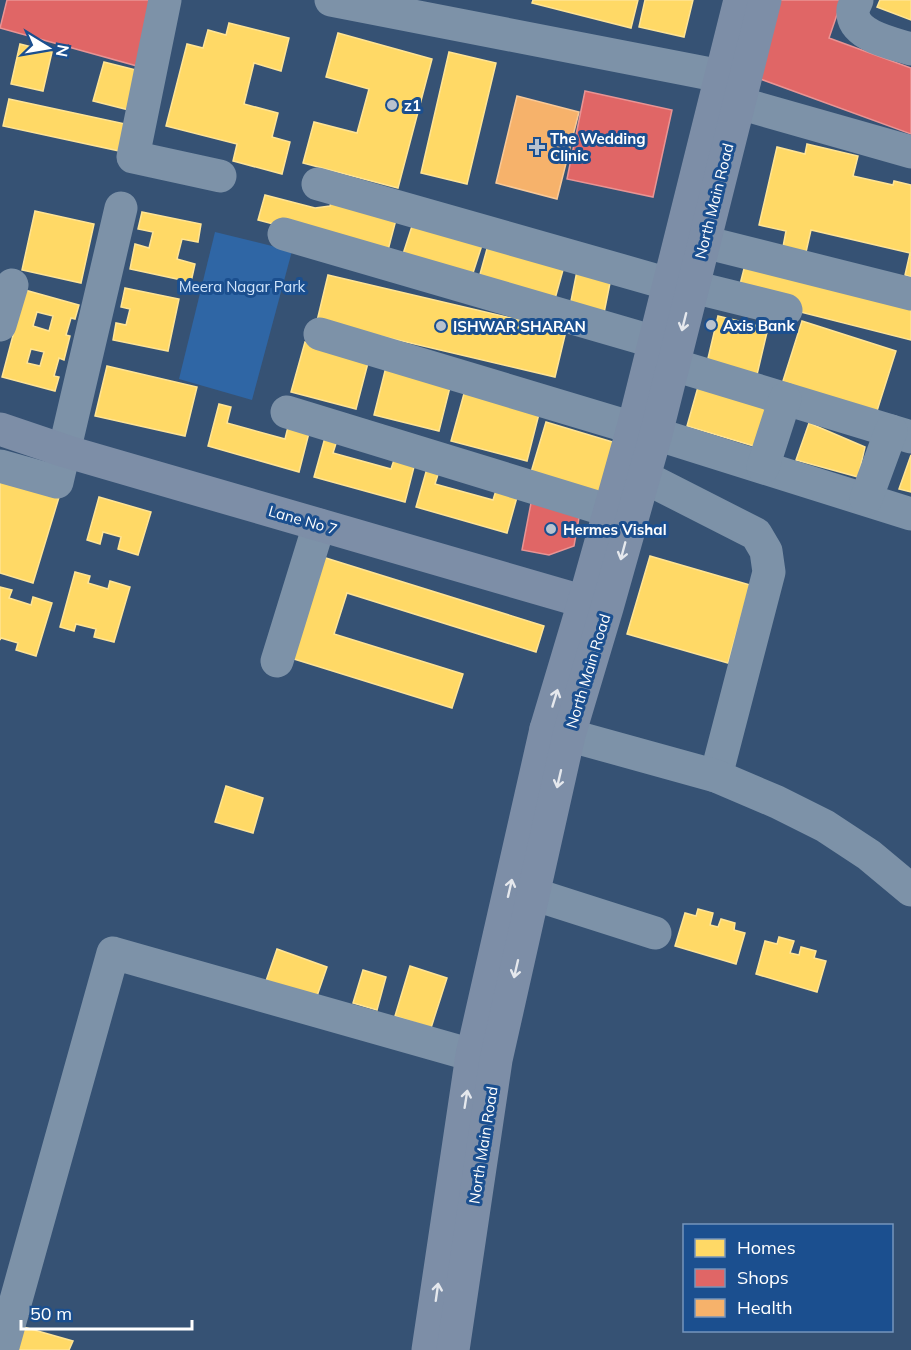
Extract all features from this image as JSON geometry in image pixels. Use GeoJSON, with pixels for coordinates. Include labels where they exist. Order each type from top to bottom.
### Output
{"type":"FeatureCollection","features":[{"type":"Feature","properties":{"kind":"main road","name":"North Main Road"},"geometry":{"type":"LineString","coordinates":[[681,285],[704,242],[735,87],[740,0]]}},
{"type":"Feature","properties":{"kind":"main road","name":"North Main Road"},"geometry":{"type":"LineString","coordinates":[[596,605],[610,511],[645,431],[681,285],[735,87],[765,0]]}},
{"type":"Feature","properties":{"kind":"main road","name":"Lane No 7"},"geometry":{"type":"LineString","coordinates":[[0,429],[65,451],[596,605]]}},
{"type":"Feature","properties":{"kind":"main road","name":"North Main Road"},"geometry":{"type":"LineString","coordinates":[[429,1350],[472,1055],[557,732],[596,605],[644,477],[645,431]]}},
{"type":"Feature","properties":{"kind":"main road","name":"North Main Road"},"geometry":{"type":"LineString","coordinates":[[453,1350],[496,1060],[533,894],[557,732]]}},
{"type":"Feature","properties":{"kind":"street"},"geometry":{"type":"LineString","coordinates":[[165,0],[133,157],[220,176]]}},
{"type":"Feature","properties":{"kind":"street"},"geometry":{"type":"LineString","coordinates":[[331,0],[735,87],[911,152]]}},
{"type":"Feature","properties":{"kind":"street"},"geometry":{"type":"LineString","coordinates":[[857,0],[853,9],[855,19],[861,29],[870,36],[911,49]]}},
{"type":"Feature","properties":{"kind":"street"},"geometry":{"type":"LineString","coordinates":[[318,184],[681,285],[786,310]]}},
{"type":"Feature","properties":{"kind":"street"},"geometry":{"type":"LineString","coordinates":[[0,466],[57,482],[121,208]]}},
{"type":"Feature","properties":{"kind":"street"},"geometry":{"type":"LineString","coordinates":[[284,234],[664,353],[785,399],[901,434],[866,499]]}},
{"type":"Feature","properties":{"kind":"street"},"geometry":{"type":"LineString","coordinates":[[704,242],[911,294]]}},
{"type":"Feature","properties":{"kind":"street"},"geometry":{"type":"LineString","coordinates":[[0,325],[12,285]]}},
{"type":"Feature","properties":{"kind":"street"},"geometry":{"type":"LineString","coordinates":[[320,334],[764,467],[911,514]]}},
{"type":"Feature","properties":{"kind":"street"},"geometry":{"type":"LineString","coordinates":[[764,467],[785,399]]}},
{"type":"Feature","properties":{"kind":"street"},"geometry":{"type":"LineString","coordinates":[[287,412],[610,511]]}},
{"type":"Feature","properties":{"kind":"street"},"geometry":{"type":"LineString","coordinates":[[644,477],[756,534],[766,551],[769,572],[716,776]]}},
{"type":"Feature","properties":{"kind":"street"},"geometry":{"type":"LineString","coordinates":[[277,661],[319,525]]}},
{"type":"Feature","properties":{"kind":"street"},"geometry":{"type":"LineString","coordinates":[[557,732],[716,776],[777,802],[825,826],[869,855],[911,890]]}},
{"type":"Feature","properties":{"kind":"street"},"geometry":{"type":"LineString","coordinates":[[533,894],[655,933]]}},
{"type":"Feature","properties":{"kind":"street"},"geometry":{"type":"LineString","coordinates":[[2,1350],[113,953],[472,1055]]}},
{"type":"Feature","properties":{"kind":"green space","name":"Meera Nagar Park"},"geometry":{"type":"Polygon","coordinates":[[[215,232],[292,251],[252,400],[179,379],[215,232]]]}},
{"type":"Feature","properties":{"kind":"building: Homes"},"geometry":{"type":"Polygon","coordinates":[[[533,0],[638,0],[631,28],[532,3],[533,0]]]}},
{"type":"Feature","properties":{"kind":"building: Homes"},"geometry":{"type":"Polygon","coordinates":[[[645,0],[693,0],[684,37],[639,27],[645,0]]]}},
{"type":"Feature","properties":{"kind":"building: Homes"},"geometry":{"type":"Polygon","coordinates":[[[880,0],[911,0],[911,20],[877,7],[880,0]]]}},
{"type":"Feature","properties":{"kind":"building: Homes"},"geometry":{"type":"Polygon","coordinates":[[[229,23],[289,38],[281,71],[254,63],[244,104],[278,113],[272,137],[290,142],[282,174],[233,161],[237,144],[166,126],[187,44],[203,48],[208,30],[226,35],[229,23]]]}},
{"type":"Feature","properties":{"kind":"building: Homes","name":"z1"},"geometry":{"type":"Polygon","coordinates":[[[338,33],[432,59],[398,188],[303,163],[314,122],[357,133],[369,89],[326,77],[338,33]]]}},
{"type":"Feature","properties":{"kind":"building: Homes"},"geometry":{"type":"Polygon","coordinates":[[[20,44],[52,52],[43,91],[11,84],[20,44]]]}},
{"type":"Feature","properties":{"kind":"building: Homes"},"geometry":{"type":"Polygon","coordinates":[[[449,52],[496,63],[467,184],[421,173],[449,52]]]}},
{"type":"Feature","properties":{"kind":"building: Homes"},"geometry":{"type":"Polygon","coordinates":[[[104,62],[140,71],[129,110],[93,101],[104,62]]]}},
{"type":"Feature","properties":{"kind":"building: Homes"},"geometry":{"type":"Polygon","coordinates":[[[9,99],[130,125],[124,152],[3,126],[9,99]]]}},
{"type":"Feature","properties":{"kind":"building: Homes"},"geometry":{"type":"Polygon","coordinates":[[[807,144],[858,156],[853,176],[893,185],[894,181],[911,185],[911,277],[905,275],[910,253],[811,230],[806,252],[783,247],[786,231],[759,225],[777,147],[805,154],[807,144]]]}},
{"type":"Feature","properties":{"kind":"building: Homes"},"geometry":{"type":"Polygon","coordinates":[[[265,195],[315,208],[330,206],[333,195],[398,212],[387,254],[258,220],[265,195]]]}},
{"type":"Feature","properties":{"kind":"building: Homes"},"geometry":{"type":"Polygon","coordinates":[[[35,211],[94,224],[81,283],[22,270],[35,211]]]}},
{"type":"Feature","properties":{"kind":"building: Homes"},"geometry":{"type":"Polygon","coordinates":[[[142,212],[201,224],[198,242],[182,239],[177,259],[195,264],[191,282],[130,269],[135,244],[149,248],[153,232],[138,229],[142,212]]]}},
{"type":"Feature","properties":{"kind":"building: Homes"},"geometry":{"type":"Polygon","coordinates":[[[414,220],[483,242],[472,276],[403,254],[414,220]]]}},
{"type":"Feature","properties":{"kind":"building: Homes"},"geometry":{"type":"Polygon","coordinates":[[[490,238],[566,259],[553,306],[477,285],[490,238]]]}},
{"type":"Feature","properties":{"kind":"building: Homes"},"geometry":{"type":"Polygon","coordinates":[[[746,261],[911,303],[911,340],[737,296],[746,261]]]}},
{"type":"Feature","properties":{"kind":"building: Homes"},"geometry":{"type":"Polygon","coordinates":[[[578,266],[612,273],[604,313],[570,306],[578,266]]]}},
{"type":"Feature","properties":{"kind":"building: Homes","name":"ISHWAR SHARAN"},"geometry":{"type":"Polygon","coordinates":[[[328,275],[566,331],[555,377],[317,321],[328,275]]]}},
{"type":"Feature","properties":{"kind":"building: Homes"},"geometry":{"type":"Polygon","coordinates":[[[125,288],[179,299],[168,351],[113,340],[116,323],[126,325],[130,309],[121,307],[125,288]]]}},
{"type":"Feature","properties":{"kind":"building: Homes"},"geometry":{"type":"Polygon","coordinates":[[[25,290],[79,305],[75,319],[71,318],[66,335],[70,336],[64,360],[59,358],[54,376],[59,377],[55,391],[2,377],[25,290]],[[37,312],[33,326],[49,331],[53,316],[37,312]],[[31,349],[27,363],[40,366],[44,352],[31,349]]]}},
{"type":"Feature","properties":{"kind":"building: Homes"},"geometry":{"type":"Polygon","coordinates":[[[718,316],[768,328],[755,383],[705,371],[718,316]]]}},
{"type":"Feature","properties":{"kind":"building: Homes"},"geometry":{"type":"Polygon","coordinates":[[[802,321],[896,351],[876,414],[782,384],[802,321]]]}},
{"type":"Feature","properties":{"kind":"building: Homes"},"geometry":{"type":"Polygon","coordinates":[[[305,342],[369,359],[356,409],[291,392],[305,342]]]}},
{"type":"Feature","properties":{"kind":"building: Homes"},"geometry":{"type":"Polygon","coordinates":[[[107,366],[197,387],[185,436],[95,416],[107,366]]]}},
{"type":"Feature","properties":{"kind":"building: Homes"},"geometry":{"type":"Polygon","coordinates":[[[386,367],[451,383],[439,431],[374,415],[386,367]]]}},
{"type":"Feature","properties":{"kind":"building: Homes"},"geometry":{"type":"Polygon","coordinates":[[[698,387],[767,407],[757,447],[687,426],[698,387]]]}},
{"type":"Feature","properties":{"kind":"building: Homes"},"geometry":{"type":"Polygon","coordinates":[[[465,390],[540,410],[527,461],[451,441],[465,390]]]}},
{"type":"Feature","properties":{"kind":"building: Homes"},"geometry":{"type":"Polygon","coordinates":[[[219,404],[231,407],[227,423],[285,439],[289,423],[310,429],[299,472],[208,446],[219,404]]]}},
{"type":"Feature","properties":{"kind":"building: Homes"},"geometry":{"type":"Polygon","coordinates":[[[546,422],[616,443],[599,500],[529,479],[546,422]]]}},
{"type":"Feature","properties":{"kind":"building: Homes"},"geometry":{"type":"Polygon","coordinates":[[[809,423],[865,447],[858,477],[796,460],[809,423]]]}},
{"type":"Feature","properties":{"kind":"building: Homes"},"geometry":{"type":"Polygon","coordinates":[[[326,434],[338,437],[333,453],[391,469],[396,454],[416,459],[405,502],[314,477],[326,434]]]}},
{"type":"Feature","properties":{"kind":"building: Homes"},"geometry":{"type":"Polygon","coordinates":[[[911,455],[911,492],[899,489],[911,455]]]}},
{"type":"Feature","properties":{"kind":"building: Homes"},"geometry":{"type":"Polygon","coordinates":[[[428,465],[440,468],[435,484],[493,500],[498,484],[519,490],[507,533],[416,507],[428,465]]]}},
{"type":"Feature","properties":{"kind":"building: Homes"},"geometry":{"type":"Polygon","coordinates":[[[0,476],[60,494],[33,583],[0,573],[0,476]]]}},
{"type":"Feature","properties":{"kind":"building: Homes"},"geometry":{"type":"Polygon","coordinates":[[[99,497],[151,512],[138,555],[118,549],[121,537],[103,532],[100,544],[87,540],[99,497]]]}},
{"type":"Feature","properties":{"kind":"building: Homes"},"geometry":{"type":"Polygon","coordinates":[[[313,554],[544,626],[536,652],[347,593],[334,634],[463,674],[452,708],[281,655],[313,554]]]}},
{"type":"Feature","properties":{"kind":"building: Homes"},"geometry":{"type":"Polygon","coordinates":[[[650,556],[750,585],[728,663],[627,634],[650,556]]]}},
{"type":"Feature","properties":{"kind":"building: Homes"},"geometry":{"type":"Polygon","coordinates":[[[75,572],[90,576],[88,583],[108,589],[110,581],[130,587],[114,642],[94,637],[96,629],[76,624],[74,631],[60,627],[75,572]]]}},
{"type":"Feature","properties":{"kind":"building: Homes"},"geometry":{"type":"Polygon","coordinates":[[[0,587],[12,590],[9,598],[31,605],[33,597],[52,603],[36,656],[16,650],[18,643],[1,638],[0,640],[0,587]]]}},
{"type":"Feature","properties":{"kind":"building: Homes"},"geometry":{"type":"Polygon","coordinates":[[[226,786],[263,798],[253,833],[215,822],[226,786]]]}},
{"type":"Feature","properties":{"kind":"building: Homes"},"geometry":{"type":"Polygon","coordinates":[[[698,909],[713,913],[710,925],[718,927],[721,919],[735,923],[734,930],[745,933],[736,964],[675,946],[685,913],[696,916],[698,909]]]}},
{"type":"Feature","properties":{"kind":"building: Homes"},"geometry":{"type":"Polygon","coordinates":[[[779,937],[794,941],[790,953],[799,955],[801,947],[816,951],[814,958],[826,961],[817,992],[756,974],[765,941],[777,944],[779,937]]]}},
{"type":"Feature","properties":{"kind":"building: Homes"},"geometry":{"type":"Polygon","coordinates":[[[277,949],[327,967],[316,999],[266,981],[277,949]]]}},
{"type":"Feature","properties":{"kind":"building: Homes"},"geometry":{"type":"Polygon","coordinates":[[[410,966],[447,978],[431,1028],[395,1016],[410,966]]]}},
{"type":"Feature","properties":{"kind":"building: Homes"},"geometry":{"type":"Polygon","coordinates":[[[363,970],[386,977],[377,1010],[353,1003],[363,970]]]}},
{"type":"Feature","properties":{"kind":"building: Homes"},"geometry":{"type":"Polygon","coordinates":[[[13,1324],[73,1341],[69,1350],[6,1350],[13,1324]]]}},
{"type":"Feature","properties":{"kind":"building: Shops"},"geometry":{"type":"Polygon","coordinates":[[[7,0],[155,0],[137,66],[0,28],[7,0]]]}},
{"type":"Feature","properties":{"kind":"building: Shops"},"geometry":{"type":"Polygon","coordinates":[[[780,0],[842,0],[829,38],[911,68],[911,134],[752,76],[780,0]]]}},
{"type":"Feature","properties":{"kind":"building: Shops"},"geometry":{"type":"Polygon","coordinates":[[[585,91],[672,110],[653,197],[567,179],[585,91]]]}},
{"type":"Feature","properties":{"kind":"building: Shops","name":"Hermes Vishal"},"geometry":{"type":"Polygon","coordinates":[[[531,503],[580,512],[574,546],[549,555],[522,550],[531,503]]]}},
{"type":"Feature","properties":{"kind":"building: Health","name":"The Wedding Clinic"},"geometry":{"type":"Polygon","coordinates":[[[517,96],[579,112],[557,199],[496,183],[517,96]]]}},
{"type":"Feature","properties":{"kind":"place","name":"z1"},"geometry":{"type":"Point","coordinates":[392,105]}},
{"type":"Feature","properties":{"kind":"place","name":"The Wedding Clinic"},"geometry":{"type":"Point","coordinates":[537,147]}},
{"type":"Feature","properties":{"kind":"place","name":"Axis Bank"},"geometry":{"type":"Point","coordinates":[711,325]}},
{"type":"Feature","properties":{"kind":"place","name":"ISHWAR SHARAN"},"geometry":{"type":"Point","coordinates":[441,326]}},
{"type":"Feature","properties":{"kind":"place","name":"Hermes Vishal"},"geometry":{"type":"Point","coordinates":[551,529]}}]}
